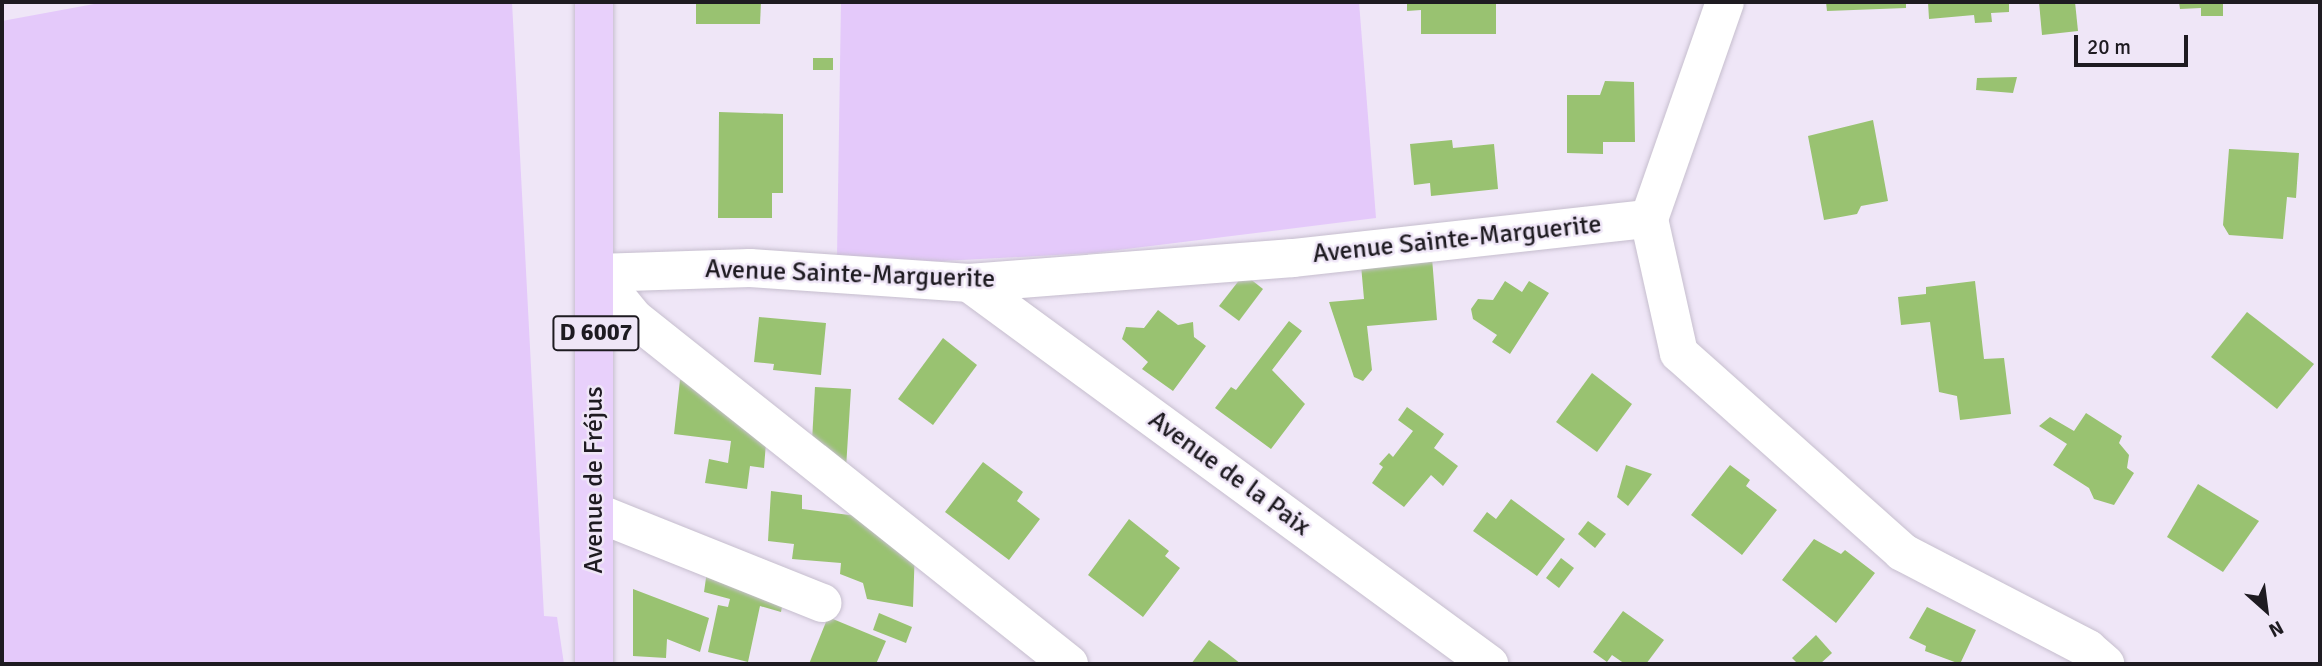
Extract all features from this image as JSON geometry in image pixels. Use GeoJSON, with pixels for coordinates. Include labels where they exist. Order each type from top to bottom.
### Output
{"type":"FeatureCollection","features":[{"type":"Feature","properties":{"kind":"main road","name":"Avenue de Fréjus"},"geometry":{"type":"LineString","coordinates":[[594,2],[597,272],[594,664]]}},
{"type":"Feature","properties":{"kind":"street"},"geometry":{"type":"LineString","coordinates":[[1725,2],[1650,219],[1679,353],[1902,552],[2088,649],[2105,664]]}},
{"type":"Feature","properties":{"kind":"street","name":"Avenue Sainte-Marguerite"},"geometry":{"type":"LineString","coordinates":[[597,272],[750,268],[968,283],[1293,258],[1650,219]]}},
{"type":"Feature","properties":{"kind":"street"},"geometry":{"type":"LineString","coordinates":[[597,272],[634,318],[1069,664]]}},
{"type":"Feature","properties":{"kind":"street","name":"Avenue de la Paix"},"geometry":{"type":"LineString","coordinates":[[968,283],[1489,664]]}},
{"type":"Feature","properties":{"kind":"street"},"geometry":{"type":"LineString","coordinates":[[595,512],[822,603]]}},
{"type":"Feature","properties":{"kind":"shaded area"},"geometry":{"type":"Polygon","coordinates":[[[105,2],[512,2],[544,616],[557,617],[564,664],[2,664],[2,21],[105,2]]]}},
{"type":"Feature","properties":{"kind":"shaded area"},"geometry":{"type":"Polygon","coordinates":[[[841,2],[1359,2],[1376,218],[1094,253],[924,262],[837,257],[841,2]]]}},
{"type":"Feature","properties":{"kind":"building"},"geometry":{"type":"Polygon","coordinates":[[[696,2],[761,2],[760,24],[696,24],[696,2]]]}},
{"type":"Feature","properties":{"kind":"building"},"geometry":{"type":"Polygon","coordinates":[[[1407,2],[1496,2],[1496,34],[1421,34],[1421,10],[1407,11],[1407,2]]]}},
{"type":"Feature","properties":{"kind":"building"},"geometry":{"type":"Polygon","coordinates":[[[1826,2],[1906,2],[1906,8],[1827,11],[1826,2]]]}},
{"type":"Feature","properties":{"kind":"building"},"geometry":{"type":"Polygon","coordinates":[[[1928,2],[2009,2],[2009,12],[1991,13],[1992,22],[1975,23],[1974,15],[1929,19],[1928,2]]]}},
{"type":"Feature","properties":{"kind":"building"},"geometry":{"type":"Polygon","coordinates":[[[2039,2],[2075,2],[2078,31],[2042,35],[2039,2]]]}},
{"type":"Feature","properties":{"kind":"building"},"geometry":{"type":"Polygon","coordinates":[[[2179,2],[2223,2],[2223,16],[2201,16],[2201,8],[2180,9],[2179,2]]]}},
{"type":"Feature","properties":{"kind":"building"},"geometry":{"type":"Polygon","coordinates":[[[813,58],[833,58],[833,70],[813,70],[813,58]]]}},
{"type":"Feature","properties":{"kind":"building"},"geometry":{"type":"Polygon","coordinates":[[[2017,77],[2013,93],[1976,90],[1977,78],[2017,77]]]}},
{"type":"Feature","properties":{"kind":"building"},"geometry":{"type":"Polygon","coordinates":[[[1605,81],[1634,82],[1635,142],[1603,142],[1603,154],[1567,153],[1567,95],[1600,95],[1605,81]]]}},
{"type":"Feature","properties":{"kind":"building"},"geometry":{"type":"Polygon","coordinates":[[[719,112],[783,114],[783,193],[772,193],[772,218],[718,218],[719,112]]]}},
{"type":"Feature","properties":{"kind":"building"},"geometry":{"type":"Polygon","coordinates":[[[1873,120],[1888,201],[1861,206],[1857,214],[1824,220],[1808,136],[1873,120]]]}},
{"type":"Feature","properties":{"kind":"building"},"geometry":{"type":"Polygon","coordinates":[[[1452,140],[1453,148],[1494,144],[1498,189],[1431,196],[1430,183],[1414,185],[1410,144],[1452,140]]]}},
{"type":"Feature","properties":{"kind":"building"},"geometry":{"type":"Polygon","coordinates":[[[2229,149],[2299,153],[2296,198],[2287,197],[2283,239],[2229,235],[2223,225],[2229,149]]]}},
{"type":"Feature","properties":{"kind":"building"},"geometry":{"type":"Polygon","coordinates":[[[1432,258],[1437,320],[1367,326],[1372,370],[1363,381],[1354,377],[1329,302],[1364,299],[1361,265],[1432,258]]]}},
{"type":"Feature","properties":{"kind":"building"},"geometry":{"type":"Polygon","coordinates":[[[1244,274],[1263,289],[1239,321],[1219,306],[1244,274]]]}},
{"type":"Feature","properties":{"kind":"building"},"geometry":{"type":"Polygon","coordinates":[[[1505,281],[1522,292],[1529,281],[1549,293],[1510,354],[1492,342],[1497,335],[1473,319],[1471,309],[1478,299],[1493,300],[1505,281]]]}},
{"type":"Feature","properties":{"kind":"building"},"geometry":{"type":"Polygon","coordinates":[[[1975,281],[1984,359],[2004,358],[2011,414],[1960,420],[1957,396],[1939,392],[1930,322],[1901,325],[1898,297],[1926,294],[1926,287],[1975,281]]]}},
{"type":"Feature","properties":{"kind":"building"},"geometry":{"type":"Polygon","coordinates":[[[1158,310],[1178,325],[1193,322],[1194,337],[1206,346],[1173,391],[1142,369],[1148,362],[1122,339],[1126,327],[1144,328],[1158,310]]]}},
{"type":"Feature","properties":{"kind":"building"},"geometry":{"type":"Polygon","coordinates":[[[2247,312],[2314,364],[2277,409],[2211,357],[2247,312]]]}},
{"type":"Feature","properties":{"kind":"building"},"geometry":{"type":"Polygon","coordinates":[[[759,317],[826,323],[821,375],[773,370],[774,364],[754,362],[759,317]]]}},
{"type":"Feature","properties":{"kind":"building"},"geometry":{"type":"Polygon","coordinates":[[[1289,321],[1302,331],[1272,370],[1305,404],[1271,449],[1215,408],[1231,387],[1236,390],[1289,321]]]}},
{"type":"Feature","properties":{"kind":"building"},"geometry":{"type":"Polygon","coordinates":[[[943,338],[977,365],[933,425],[898,399],[943,338]]]}},
{"type":"Feature","properties":{"kind":"building"},"geometry":{"type":"Polygon","coordinates":[[[1592,373],[1632,404],[1597,452],[1556,422],[1592,373]]]}},
{"type":"Feature","properties":{"kind":"building"},"geometry":{"type":"Polygon","coordinates":[[[680,380],[708,383],[767,430],[764,468],[750,466],[747,489],[705,483],[709,459],[728,463],[731,441],[674,434],[680,380]]]}},
{"type":"Feature","properties":{"kind":"building"},"geometry":{"type":"Polygon","coordinates":[[[815,387],[851,389],[846,468],[812,441],[815,387]]]}},
{"type":"Feature","properties":{"kind":"building"},"geometry":{"type":"Polygon","coordinates":[[[1407,407],[1444,434],[1434,448],[1458,466],[1443,486],[1431,475],[1404,507],[1372,483],[1383,467],[1379,464],[1389,453],[1393,457],[1413,431],[1398,420],[1407,407]]]}},
{"type":"Feature","properties":{"kind":"building"},"geometry":{"type":"Polygon","coordinates":[[[2086,413],[2122,436],[2119,443],[2129,455],[2127,468],[2134,473],[2114,505],[2094,499],[2089,488],[2053,465],[2067,444],[2039,426],[2050,417],[2074,431],[2086,413]]]}},
{"type":"Feature","properties":{"kind":"building"},"geometry":{"type":"Polygon","coordinates":[[[983,462],[1023,492],[1017,501],[1040,519],[1009,560],[945,512],[983,462]]]}},
{"type":"Feature","properties":{"kind":"building"},"geometry":{"type":"Polygon","coordinates":[[[1626,465],[1652,474],[1628,506],[1617,497],[1626,465]]]}},
{"type":"Feature","properties":{"kind":"building"},"geometry":{"type":"Polygon","coordinates":[[[1730,465],[1750,480],[1746,486],[1777,510],[1742,555],[1691,515],[1730,465]]]}},
{"type":"Feature","properties":{"kind":"building"},"geometry":{"type":"Polygon","coordinates":[[[2198,484],[2259,521],[2223,572],[2167,537],[2198,484]]]}},
{"type":"Feature","properties":{"kind":"building"},"geometry":{"type":"Polygon","coordinates":[[[771,491],[802,495],[802,509],[873,518],[915,547],[913,607],[867,599],[863,583],[840,574],[841,563],[792,559],[794,544],[768,541],[771,491]]]}},
{"type":"Feature","properties":{"kind":"building"},"geometry":{"type":"Polygon","coordinates":[[[1511,499],[1565,539],[1537,576],[1473,531],[1487,512],[1496,519],[1511,499]]]}},
{"type":"Feature","properties":{"kind":"building"},"geometry":{"type":"Polygon","coordinates":[[[1129,519],[1169,551],[1165,556],[1180,568],[1143,617],[1088,575],[1129,519]]]}},
{"type":"Feature","properties":{"kind":"building"},"geometry":{"type":"Polygon","coordinates":[[[1588,521],[1606,534],[1595,548],[1578,534],[1588,521]]]}},
{"type":"Feature","properties":{"kind":"building"},"geometry":{"type":"Polygon","coordinates":[[[1814,539],[1841,554],[1845,550],[1875,573],[1836,623],[1782,580],[1814,539]]]}},
{"type":"Feature","properties":{"kind":"building"},"geometry":{"type":"Polygon","coordinates":[[[1561,558],[1574,568],[1559,588],[1546,578],[1561,558]]]}},
{"type":"Feature","properties":{"kind":"building"},"geometry":{"type":"Polygon","coordinates":[[[707,571],[784,597],[781,612],[760,606],[748,662],[708,652],[718,605],[728,607],[730,599],[704,592],[707,571]]]}},
{"type":"Feature","properties":{"kind":"building"},"geometry":{"type":"Polygon","coordinates":[[[633,589],[709,618],[700,652],[667,639],[666,658],[633,656],[633,589]]]}},
{"type":"Feature","properties":{"kind":"building"},"geometry":{"type":"Polygon","coordinates":[[[1927,607],[1976,630],[1960,664],[1925,651],[1926,646],[1909,638],[1927,607]]]}},
{"type":"Feature","properties":{"kind":"building"},"geometry":{"type":"Polygon","coordinates":[[[1623,611],[1664,640],[1646,664],[1625,664],[1612,655],[1607,662],[1593,652],[1623,611]]]}},
{"type":"Feature","properties":{"kind":"building"},"geometry":{"type":"Polygon","coordinates":[[[879,613],[912,627],[906,643],[873,630],[879,613]]]}},
{"type":"Feature","properties":{"kind":"building"},"geometry":{"type":"Polygon","coordinates":[[[828,617],[886,641],[876,664],[809,664],[828,617]]]}},
{"type":"Feature","properties":{"kind":"building"},"geometry":{"type":"Polygon","coordinates":[[[1816,635],[1832,653],[1820,664],[1798,664],[1792,658],[1816,635]]]}},
{"type":"Feature","properties":{"kind":"building"},"geometry":{"type":"Polygon","coordinates":[[[1209,640],[1227,653],[1241,664],[1191,664],[1209,640]]]}}]}
